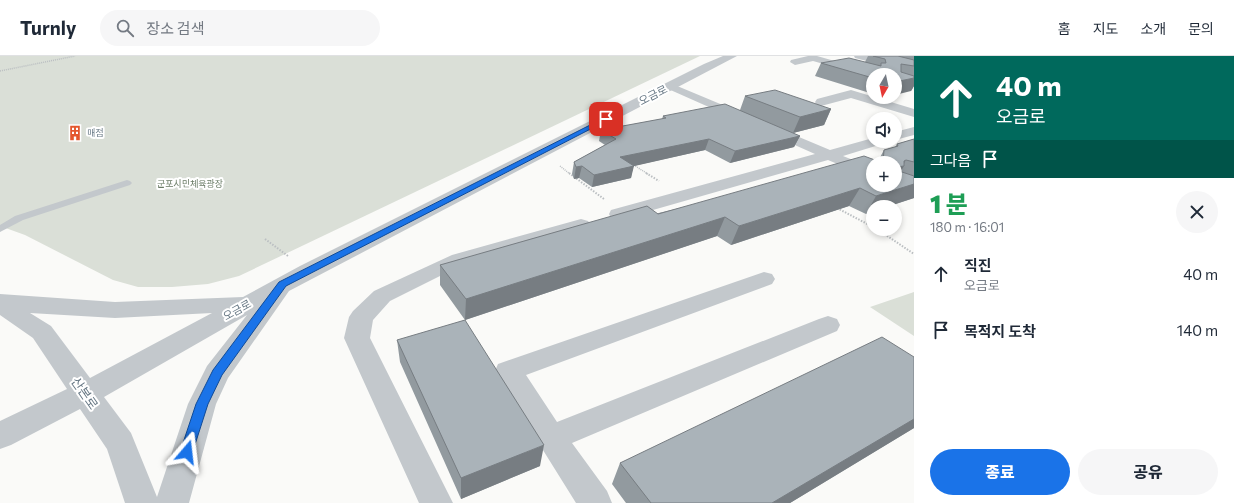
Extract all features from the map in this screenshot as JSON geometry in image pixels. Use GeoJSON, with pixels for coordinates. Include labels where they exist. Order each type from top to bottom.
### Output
{"type":"FeatureCollection","features":[{"type":"Feature","properties":{"kind":"street","name":"오금로"},"geometry":{"type":"LineString","coordinates":[[0,436],[86,393],[282,284],[708,66],[732,56]]}},
{"type":"Feature","properties":{"kind":"street"},"geometry":{"type":"LineString","coordinates":[[859,56],[914,70]]}},
{"type":"Feature","properties":{"kind":"street"},"geometry":{"type":"LineString","coordinates":[[795,62],[813,58],[866,73]]}},
{"type":"Feature","properties":{"kind":"street"},"geometry":{"type":"LineString","coordinates":[[670,86],[866,171]]}},
{"type":"Feature","properties":{"kind":"street"},"geometry":{"type":"LineString","coordinates":[[821,102],[851,94],[914,114]]}},
{"type":"Feature","properties":{"kind":"street"},"geometry":{"type":"LineString","coordinates":[[902,134],[914,131]]}},
{"type":"Feature","properties":{"kind":"street"},"geometry":{"type":"LineString","coordinates":[[436,503],[357,338],[361,317],[382,296],[459,259],[866,144]]}},
{"type":"Feature","properties":{"kind":"street"},"geometry":{"type":"LineString","coordinates":[[595,503],[508,371],[764,279]]}},
{"type":"Feature","properties":{"kind":"street"},"geometry":{"type":"LineString","coordinates":[[172,503],[202,404],[217,373],[282,284]]}},
{"type":"Feature","properties":{"kind":"street"},"geometry":{"type":"LineString","coordinates":[[0,303],[115,310],[247,304]]}},
{"type":"Feature","properties":{"kind":"street","name":"산본로"},"geometry":{"type":"LineString","coordinates":[[0,303],[42,332],[86,393],[120,443],[142,503]]}},
{"type":"Feature","properties":{"kind":"street"},"geometry":{"type":"LineString","coordinates":[[551,438],[828,325]]}},
{"type":"Feature","properties":{"kind":"lane"},"geometry":{"type":"LineString","coordinates":[[0,229],[19,218],[127,183]]}},
{"type":"Feature","properties":{"kind":"path"},"geometry":{"type":"LineString","coordinates":[[0,71],[75,56]]}},
{"type":"Feature","properties":{"kind":"path"},"geometry":{"type":"LineString","coordinates":[[541,151],[623,213]]}},
{"type":"Feature","properties":{"kind":"path"},"geometry":{"type":"LineString","coordinates":[[632,164],[683,196]]}},
{"type":"Feature","properties":{"kind":"path"},"geometry":{"type":"LineString","coordinates":[[835,207],[866,222]]}},
{"type":"Feature","properties":{"kind":"path"},"geometry":{"type":"LineString","coordinates":[[888,236],[914,254]]}},
{"type":"Feature","properties":{"kind":"green space","name":"군포시민체육광장"},"geometry":{"type":"Polygon","coordinates":[[[0,56],[700,56],[239,276],[208,284],[172,287],[138,287],[113,280],[25,235],[0,226],[0,56]]]}},
{"type":"Feature","properties":{"kind":"green space"},"geometry":{"type":"Polygon","coordinates":[[[914,292],[914,336],[870,307],[914,292]]]}},
{"type":"Feature","properties":{"kind":"building"},"geometry":{"type":"Polygon","coordinates":[[[873,56],[898,56],[914,60],[914,66],[901,64],[901,68],[866,68],[866,76],[821,63],[849,58],[881,66],[881,63],[886,63],[885,59],[873,56]]]}},
{"type":"Feature","properties":{"kind":"building"},"geometry":{"type":"Polygon","coordinates":[[[902,72],[914,76],[914,78],[902,81],[902,72]]]}},
{"type":"Feature","properties":{"kind":"building"},"geometry":{"type":"Polygon","coordinates":[[[775,90],[831,109],[800,117],[745,96],[775,90]]]}},
{"type":"Feature","properties":{"kind":"building"},"geometry":{"type":"Polygon","coordinates":[[[725,104],[800,136],[735,151],[709,139],[620,157],[634,166],[594,175],[582,166],[576,167],[574,162],[616,139],[601,130],[666,118],[663,116],[725,104]]]}},
{"type":"Feature","properties":{"kind":"building"},"geometry":{"type":"Polygon","coordinates":[[[914,139],[914,162],[906,160],[904,161],[904,166],[902,166],[902,156],[884,156],[884,150],[891,148],[902,148],[902,143],[914,139]]]}},
{"type":"Feature","properties":{"kind":"building"},"geometry":{"type":"Polygon","coordinates":[[[864,156],[866,157],[866,191],[860,188],[739,226],[725,217],[466,299],[440,265],[647,206],[658,214],[864,156]]]}},
{"type":"Feature","properties":{"kind":"building"},"geometry":{"type":"Polygon","coordinates":[[[902,172],[914,176],[914,184],[902,188],[902,172]]]}},
{"type":"Feature","properties":{"kind":"building"},"geometry":{"type":"Polygon","coordinates":[[[868,192],[889,192],[876,196],[868,192]]]}},
{"type":"Feature","properties":{"kind":"building"},"geometry":{"type":"Polygon","coordinates":[[[465,320],[544,445],[461,478],[397,340],[465,320]]]}},
{"type":"Feature","properties":{"kind":"building"},"geometry":{"type":"Polygon","coordinates":[[[882,337],[914,357],[914,419],[772,503],[651,503],[620,463],[882,337]]]}},
{"type":"Feature","properties":{"kind":"place","name":"매점"},"geometry":{"type":"Point","coordinates":[75,133]}},
{"type":"Feature","properties":{"kind":"route"},"geometry":{"type":"LineString","coordinates":[[187,452],[202,404],[217,373],[282,284],[606,119]]}}]}
